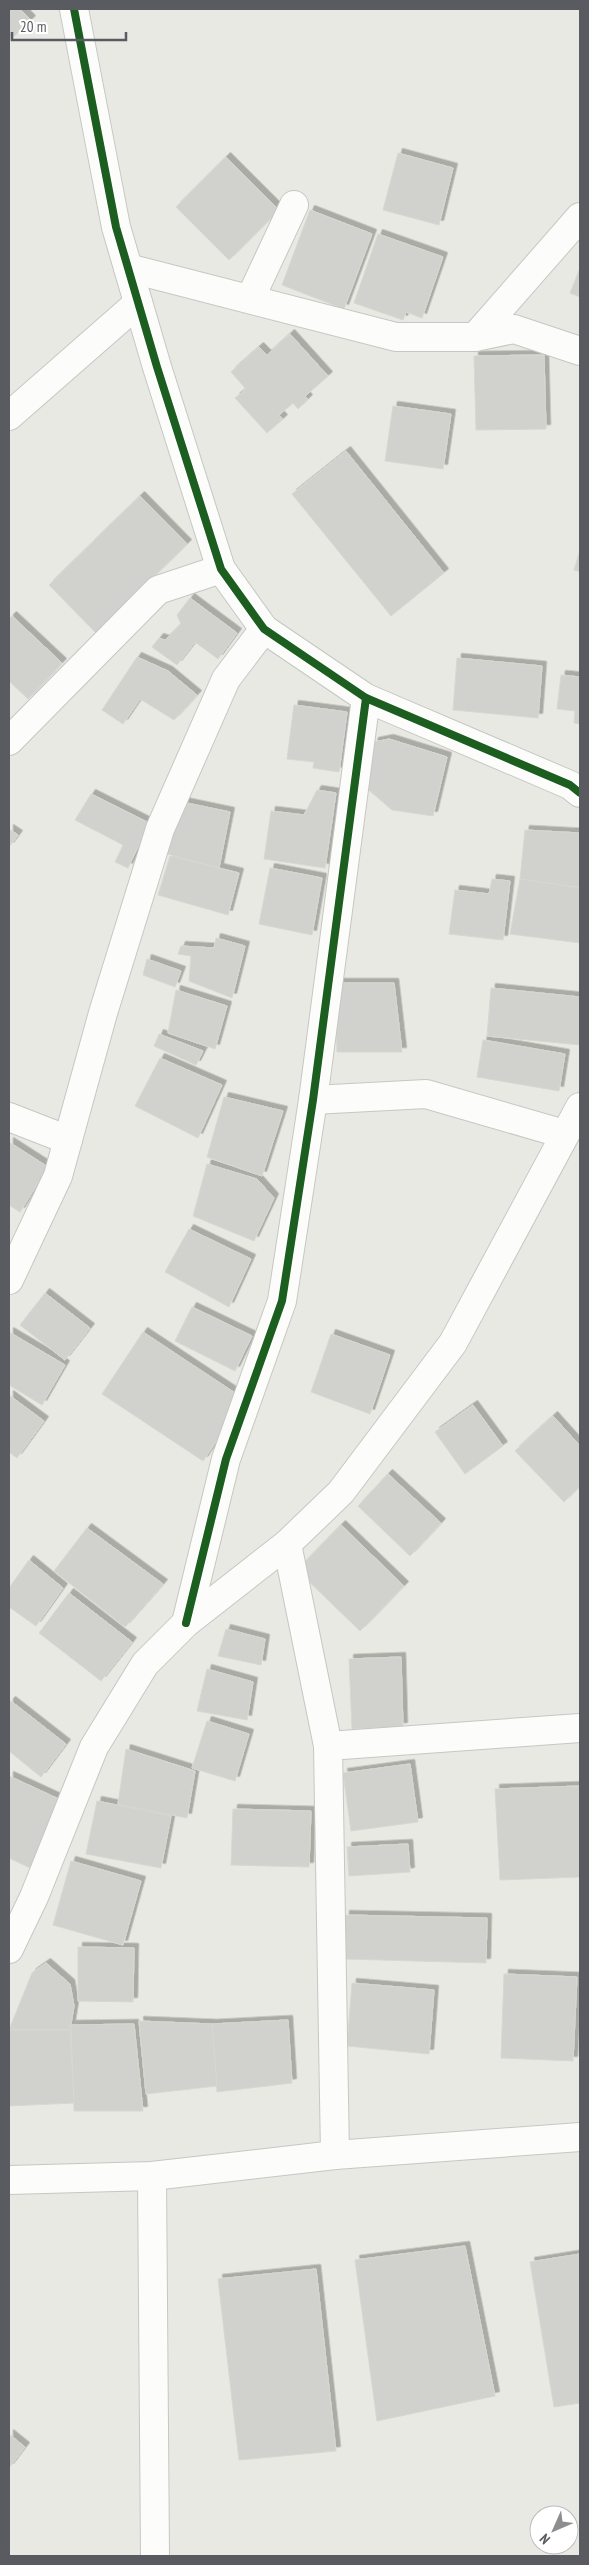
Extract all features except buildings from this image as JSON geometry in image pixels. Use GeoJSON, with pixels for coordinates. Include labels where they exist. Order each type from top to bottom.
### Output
{"type":"FeatureCollection","features":[{"type":"Feature","properties":{"kind":"street"},"geometry":{"type":"LineString","coordinates":[[74,9],[116,227],[221,569],[264,629],[366,698],[570,785],[580,793]]}},
{"type":"Feature","properties":{"kind":"street"},"geometry":{"type":"LineString","coordinates":[[250,299],[294,206]]}},
{"type":"Feature","properties":{"kind":"street"},"geometry":{"type":"LineString","coordinates":[[475,337],[580,217]]}},
{"type":"Feature","properties":{"kind":"street"},"geometry":{"type":"LineString","coordinates":[[128,268],[396,336],[475,337],[514,329],[580,350]]}},
{"type":"Feature","properties":{"kind":"street"},"geometry":{"type":"LineString","coordinates":[[9,416],[138,303]]}},
{"type":"Feature","properties":{"kind":"street"},"geometry":{"type":"LineString","coordinates":[[9,741],[158,590],[221,569]]}},
{"type":"Feature","properties":{"kind":"street"},"geometry":{"type":"LineString","coordinates":[[9,1280],[58,1176],[103,1013],[160,829],[226,679],[264,629]]}},
{"type":"Feature","properties":{"kind":"street"},"geometry":{"type":"LineString","coordinates":[[186,1623],[226,1459],[282,1301],[312,1100],[366,698]]}},
{"type":"Feature","properties":{"kind":"street"},"geometry":{"type":"LineString","coordinates":[[312,1100],[426,1094],[564,1134]]}},
{"type":"Feature","properties":{"kind":"street"},"geometry":{"type":"LineString","coordinates":[[9,1949],[34,1896],[94,1747],[145,1664],[186,1623],[287,1544],[341,1492],[453,1343],[580,1107]]}},
{"type":"Feature","properties":{"kind":"street"},"geometry":{"type":"LineString","coordinates":[[9,1116],[68,1140]]}},
{"type":"Feature","properties":{"kind":"street"},"geometry":{"type":"LineString","coordinates":[[287,1544],[328,1746],[335,2155]]}},
{"type":"Feature","properties":{"kind":"street"},"geometry":{"type":"LineString","coordinates":[[328,1746],[580,1728]]}},
{"type":"Feature","properties":{"kind":"street"},"geometry":{"type":"LineString","coordinates":[[9,2180],[152,2176],[335,2155],[580,2138]]}},
{"type":"Feature","properties":{"kind":"street"},"geometry":{"type":"LineString","coordinates":[[152,2176],[154,2556]]}},
{"type":"Feature","properties":{"kind":"cycle path"},"geometry":{"type":"LineString","coordinates":[[74,9],[116,227],[157,367],[221,569],[264,629],[366,698],[570,785],[580,793]]}},
{"type":"Feature","properties":{"kind":"cycle path"},"geometry":{"type":"LineString","coordinates":[[186,1623],[226,1459],[282,1301],[313,1100],[366,698]]}}]}
